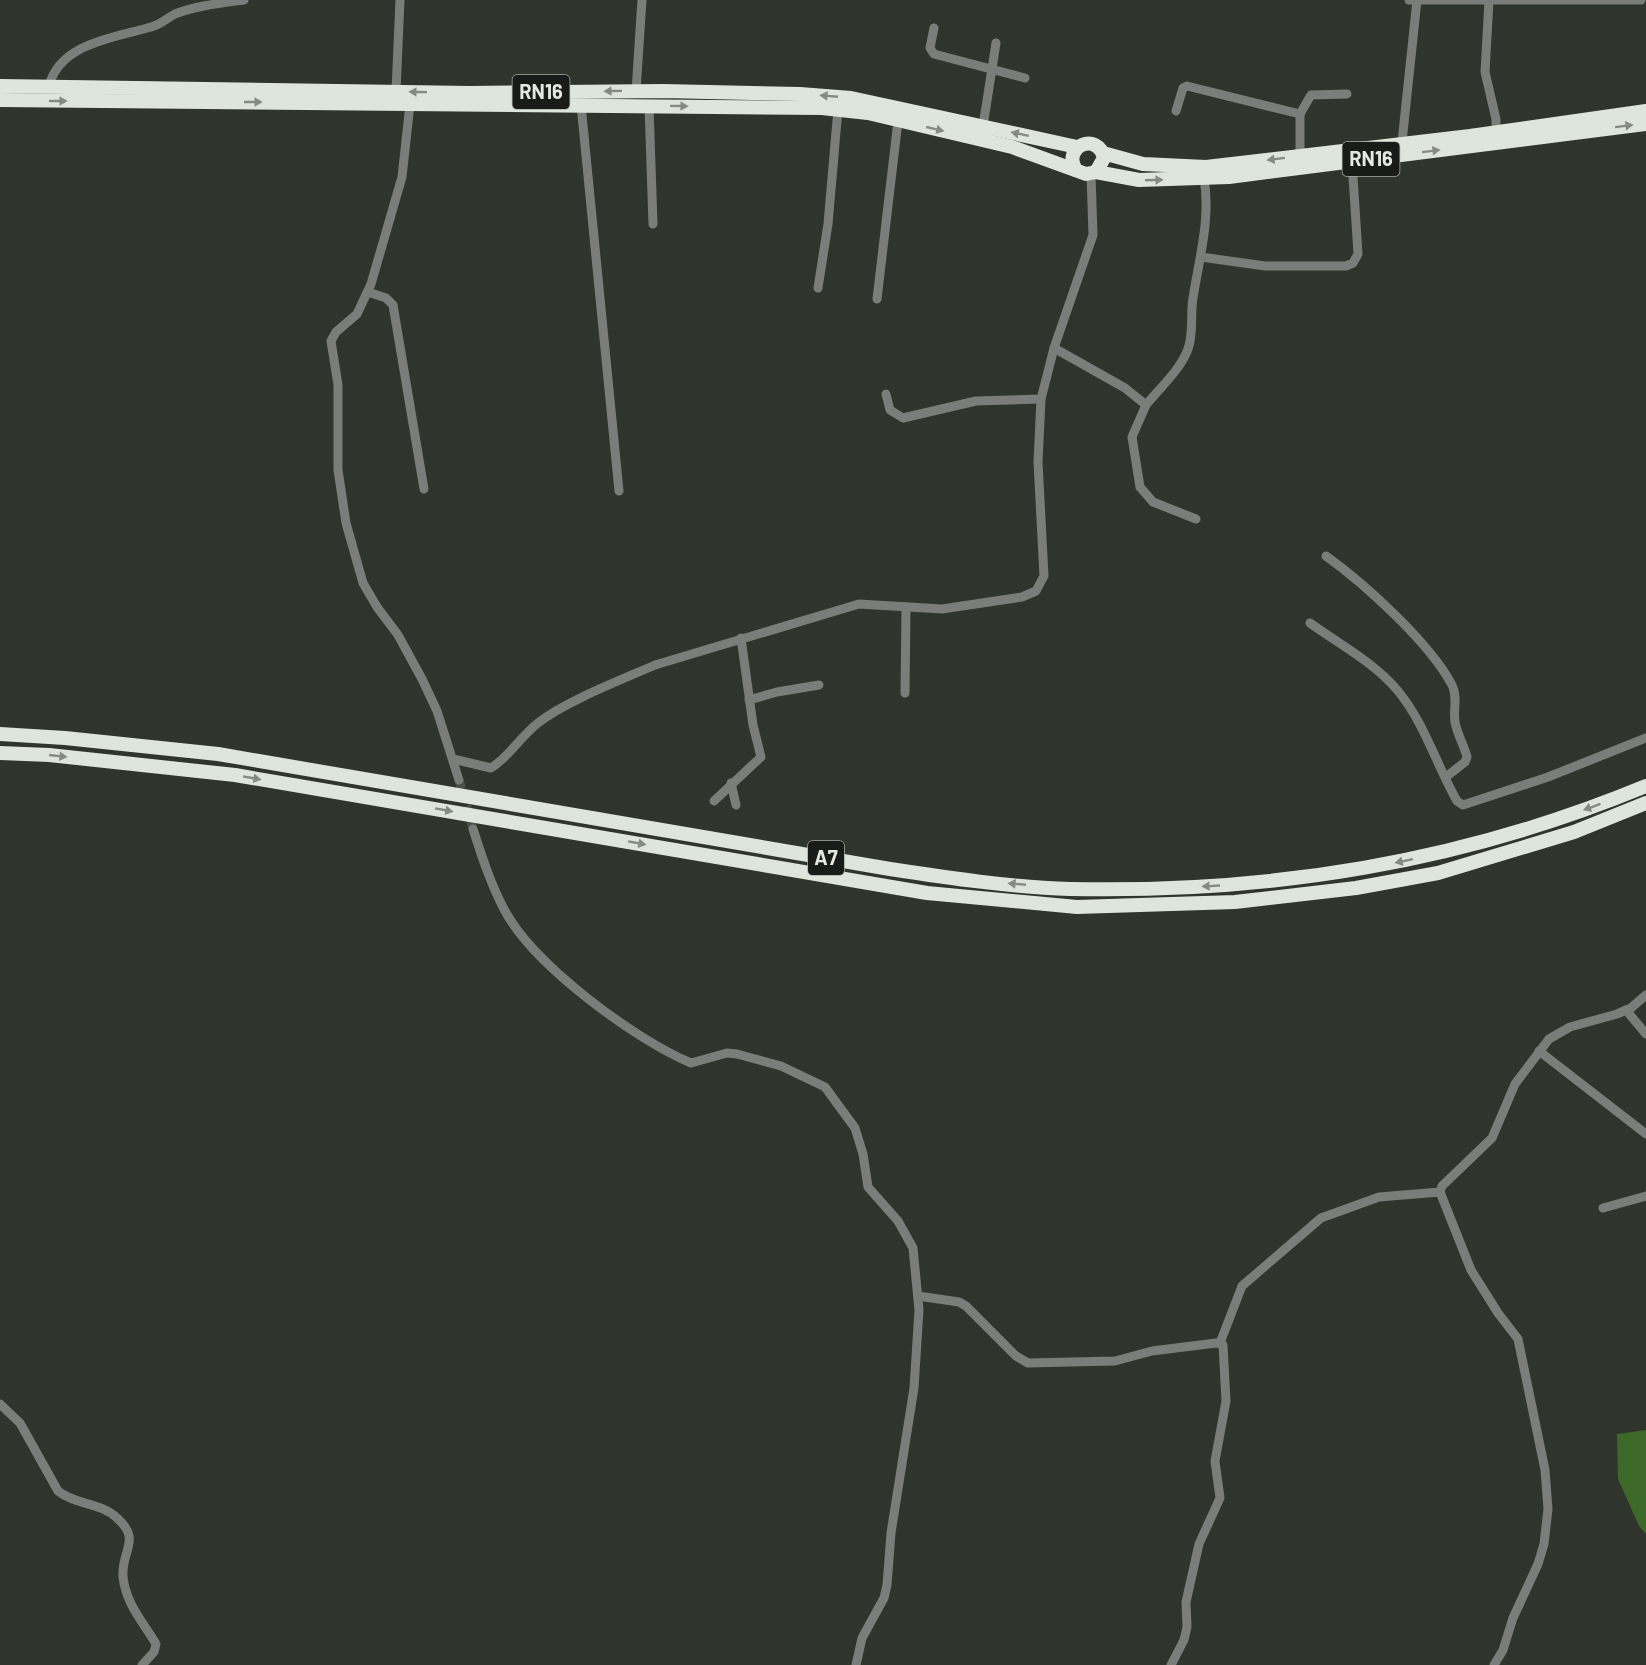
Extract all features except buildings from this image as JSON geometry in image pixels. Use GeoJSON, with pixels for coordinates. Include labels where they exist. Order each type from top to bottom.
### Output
{"type":"FeatureCollection","features":[{"type":"Feature","properties":{"kind":"highway","name":"RN16"},"geometry":{"type":"LineString","coordinates":[[0,86],[396,91],[756,92],[841,98],[1077,147],[1092,143],[1102,153],[1143,164],[1185,168],[1496,132],[1646,111]]}},
{"type":"Feature","properties":{"kind":"highway","name":"RN16"},"geometry":{"type":"LineString","coordinates":[[0,100],[838,109],[1012,147],[1077,170],[1139,180],[1204,178],[1646,124]]}},
{"type":"Feature","properties":{"kind":"highway"},"geometry":{"type":"LineString","coordinates":[[1077,147],[1072,160],[1077,170]]}},
{"type":"Feature","properties":{"kind":"highway"},"geometry":{"type":"LineString","coordinates":[[1094,173],[1103,164],[1102,153]]}},
{"type":"Feature","properties":{"kind":"highway","name":"A7"},"geometry":{"type":"LineString","coordinates":[[0,734],[65,738],[218,754],[890,869],[972,881],[1068,889],[1225,885],[1344,873],[1507,836],[1646,786]]}},
{"type":"Feature","properties":{"kind":"highway","name":"A7"},"geometry":{"type":"LineString","coordinates":[[0,753],[49,755],[235,775],[927,893],[1077,907],[1235,902],[1356,888],[1426,875],[1574,832],[1646,803]]}},
{"type":"Feature","properties":{"kind":"street"},"geometry":{"type":"LineString","coordinates":[[49,86],[51,75],[60,62],[100,41],[157,25],[180,13],[244,0]]}},
{"type":"Feature","properties":{"kind":"street"},"geometry":{"type":"LineString","coordinates":[[396,91],[400,0]]}},
{"type":"Feature","properties":{"kind":"street"},"geometry":{"type":"LineString","coordinates":[[636,91],[642,0]]}},
{"type":"Feature","properties":{"kind":"street"},"geometry":{"type":"LineString","coordinates":[[1409,0],[1641,0]]}},
{"type":"Feature","properties":{"kind":"street"},"geometry":{"type":"LineString","coordinates":[[1402,142],[1417,0]]}},
{"type":"Feature","properties":{"kind":"street"},"geometry":{"type":"LineString","coordinates":[[1489,1],[1485,72],[1496,119],[1496,132]]}},
{"type":"Feature","properties":{"kind":"street"},"geometry":{"type":"LineString","coordinates":[[934,28],[930,48],[934,54],[1025,78]]}},
{"type":"Feature","properties":{"kind":"street"},"geometry":{"type":"LineString","coordinates":[[982,126],[996,43]]}},
{"type":"Feature","properties":{"kind":"street"},"geometry":{"type":"LineString","coordinates":[[1176,111],[1183,88],[1187,86],[1300,114]]}},
{"type":"Feature","properties":{"kind":"street"},"geometry":{"type":"LineString","coordinates":[[1300,155],[1300,114],[1311,95],[1347,94]]}},
{"type":"Feature","properties":{"kind":"street"},"geometry":{"type":"LineString","coordinates":[[410,104],[402,177],[368,292],[357,314],[336,332],[331,341],[338,385],[338,470],[354,555],[363,584],[376,607],[399,635],[422,679],[437,711],[459,780]]}},
{"type":"Feature","properties":{"kind":"street"},"geometry":{"type":"LineString","coordinates":[[581,105],[619,491]]}},
{"type":"Feature","properties":{"kind":"street"},"geometry":{"type":"LineString","coordinates":[[649,106],[653,224]]}},
{"type":"Feature","properties":{"kind":"street"},"geometry":{"type":"LineString","coordinates":[[818,288],[828,224],[838,109]]}},
{"type":"Feature","properties":{"kind":"street"},"geometry":{"type":"LineString","coordinates":[[877,299],[898,121]]}},
{"type":"Feature","properties":{"kind":"street"},"geometry":{"type":"LineString","coordinates":[[1201,257],[1265,266],[1347,266],[1353,263],[1358,254],[1352,161]]}},
{"type":"Feature","properties":{"kind":"street"},"geometry":{"type":"LineString","coordinates":[[453,759],[491,768],[510,754],[538,723],[580,700],[655,665],[741,638],[859,604],[964,607],[1022,597],[1036,591],[1041,584],[1044,565],[1038,462],[1041,399],[1054,348],[1093,235],[1094,173]]}},
{"type":"Feature","properties":{"kind":"street"},"geometry":{"type":"LineString","coordinates":[[1196,519],[1153,502],[1140,487],[1132,437],[1146,405],[1188,351],[1193,298],[1201,257],[1206,192],[1204,178]]}},
{"type":"Feature","properties":{"kind":"street"},"geometry":{"type":"LineString","coordinates":[[368,292],[386,298],[393,305],[424,489]]}},
{"type":"Feature","properties":{"kind":"street"},"geometry":{"type":"LineString","coordinates":[[1054,348],[1125,388],[1146,405]]}},
{"type":"Feature","properties":{"kind":"street"},"geometry":{"type":"LineString","coordinates":[[886,394],[890,410],[903,418],[976,401],[1041,399]]}},
{"type":"Feature","properties":{"kind":"street"},"geometry":{"type":"LineString","coordinates":[[1326,556],[1347,571],[1403,623],[1451,684],[1455,700],[1455,721],[1467,757],[1465,762],[1446,777]]}},
{"type":"Feature","properties":{"kind":"street"},"geometry":{"type":"LineString","coordinates":[[905,693],[906,607]]}},
{"type":"Feature","properties":{"kind":"street"},"geometry":{"type":"LineString","coordinates":[[1310,623],[1375,670],[1398,691],[1422,728],[1457,801],[1468,805],[1548,777],[1646,738]]}},
{"type":"Feature","properties":{"kind":"street"},"geometry":{"type":"LineString","coordinates":[[714,801],[761,757],[749,700],[741,638]]}},
{"type":"Feature","properties":{"kind":"street"},"geometry":{"type":"LineString","coordinates":[[749,700],[777,692],[819,685]]}},
{"type":"Feature","properties":{"kind":"street"},"geometry":{"type":"LineString","coordinates":[[731,783],[736,806]]}},
{"type":"Feature","properties":{"kind":"street"},"geometry":{"type":"LineString","coordinates":[[473,830],[487,871],[506,912],[532,948],[570,984],[633,1030],[679,1058],[691,1063],[727,1053],[737,1054],[800,1073],[815,1080],[831,1094],[855,1128],[863,1154],[868,1187],[908,1235],[913,1248],[918,1296],[914,1388],[891,1533],[887,1585],[884,1598],[862,1638],[856,1665]]}},
{"type":"Feature","properties":{"kind":"street"},"geometry":{"type":"LineString","coordinates":[[1494,1665],[1503,1650],[1513,1618],[1538,1564],[1544,1544],[1548,1509],[1545,1470],[1518,1339],[1470,1270],[1440,1192],[1442,1186],[1492,1138],[1515,1084],[1539,1051],[1558,1031],[1626,1010],[1646,995]]}},
{"type":"Feature","properties":{"kind":"street"},"geometry":{"type":"LineString","coordinates":[[1626,1010],[1646,1034]]}},
{"type":"Feature","properties":{"kind":"street"},"geometry":{"type":"LineString","coordinates":[[1539,1051],[1646,1134]]}},
{"type":"Feature","properties":{"kind":"street"},"geometry":{"type":"LineString","coordinates":[[1220,1343],[1242,1286],[1321,1218],[1379,1197],[1440,1192]]}},
{"type":"Feature","properties":{"kind":"street"},"geometry":{"type":"LineString","coordinates":[[1603,1209],[1646,1196]]}},
{"type":"Feature","properties":{"kind":"street"},"geometry":{"type":"LineString","coordinates":[[918,1296],[958,1302],[966,1306],[1016,1356],[1028,1363],[1115,1361],[1152,1351],[1220,1343]]}},
{"type":"Feature","properties":{"kind":"street"},"geometry":{"type":"LineString","coordinates":[[1171,1665],[1184,1640],[1187,1627],[1186,1602],[1199,1544],[1220,1498],[1215,1461],[1226,1401],[1224,1349],[1220,1343]]}},
{"type":"Feature","properties":{"kind":"street"},"geometry":{"type":"LineString","coordinates":[[0,1404],[20,1423],[58,1491],[65,1497],[110,1512],[128,1528],[130,1541],[123,1576],[127,1594],[134,1610],[156,1644],[154,1652],[142,1665]]}},
{"type":"Feature","properties":{"kind":"green space"},"geometry":{"type":"Polygon","coordinates":[[[1646,1430],[1646,1534],[1639,1526],[1618,1479],[1617,1434],[1646,1430]]]}},
{"type":"Feature","properties":{"kind":"tunnel"},"geometry":{"type":"LineString","coordinates":[[459,780],[473,829]]}}]}
